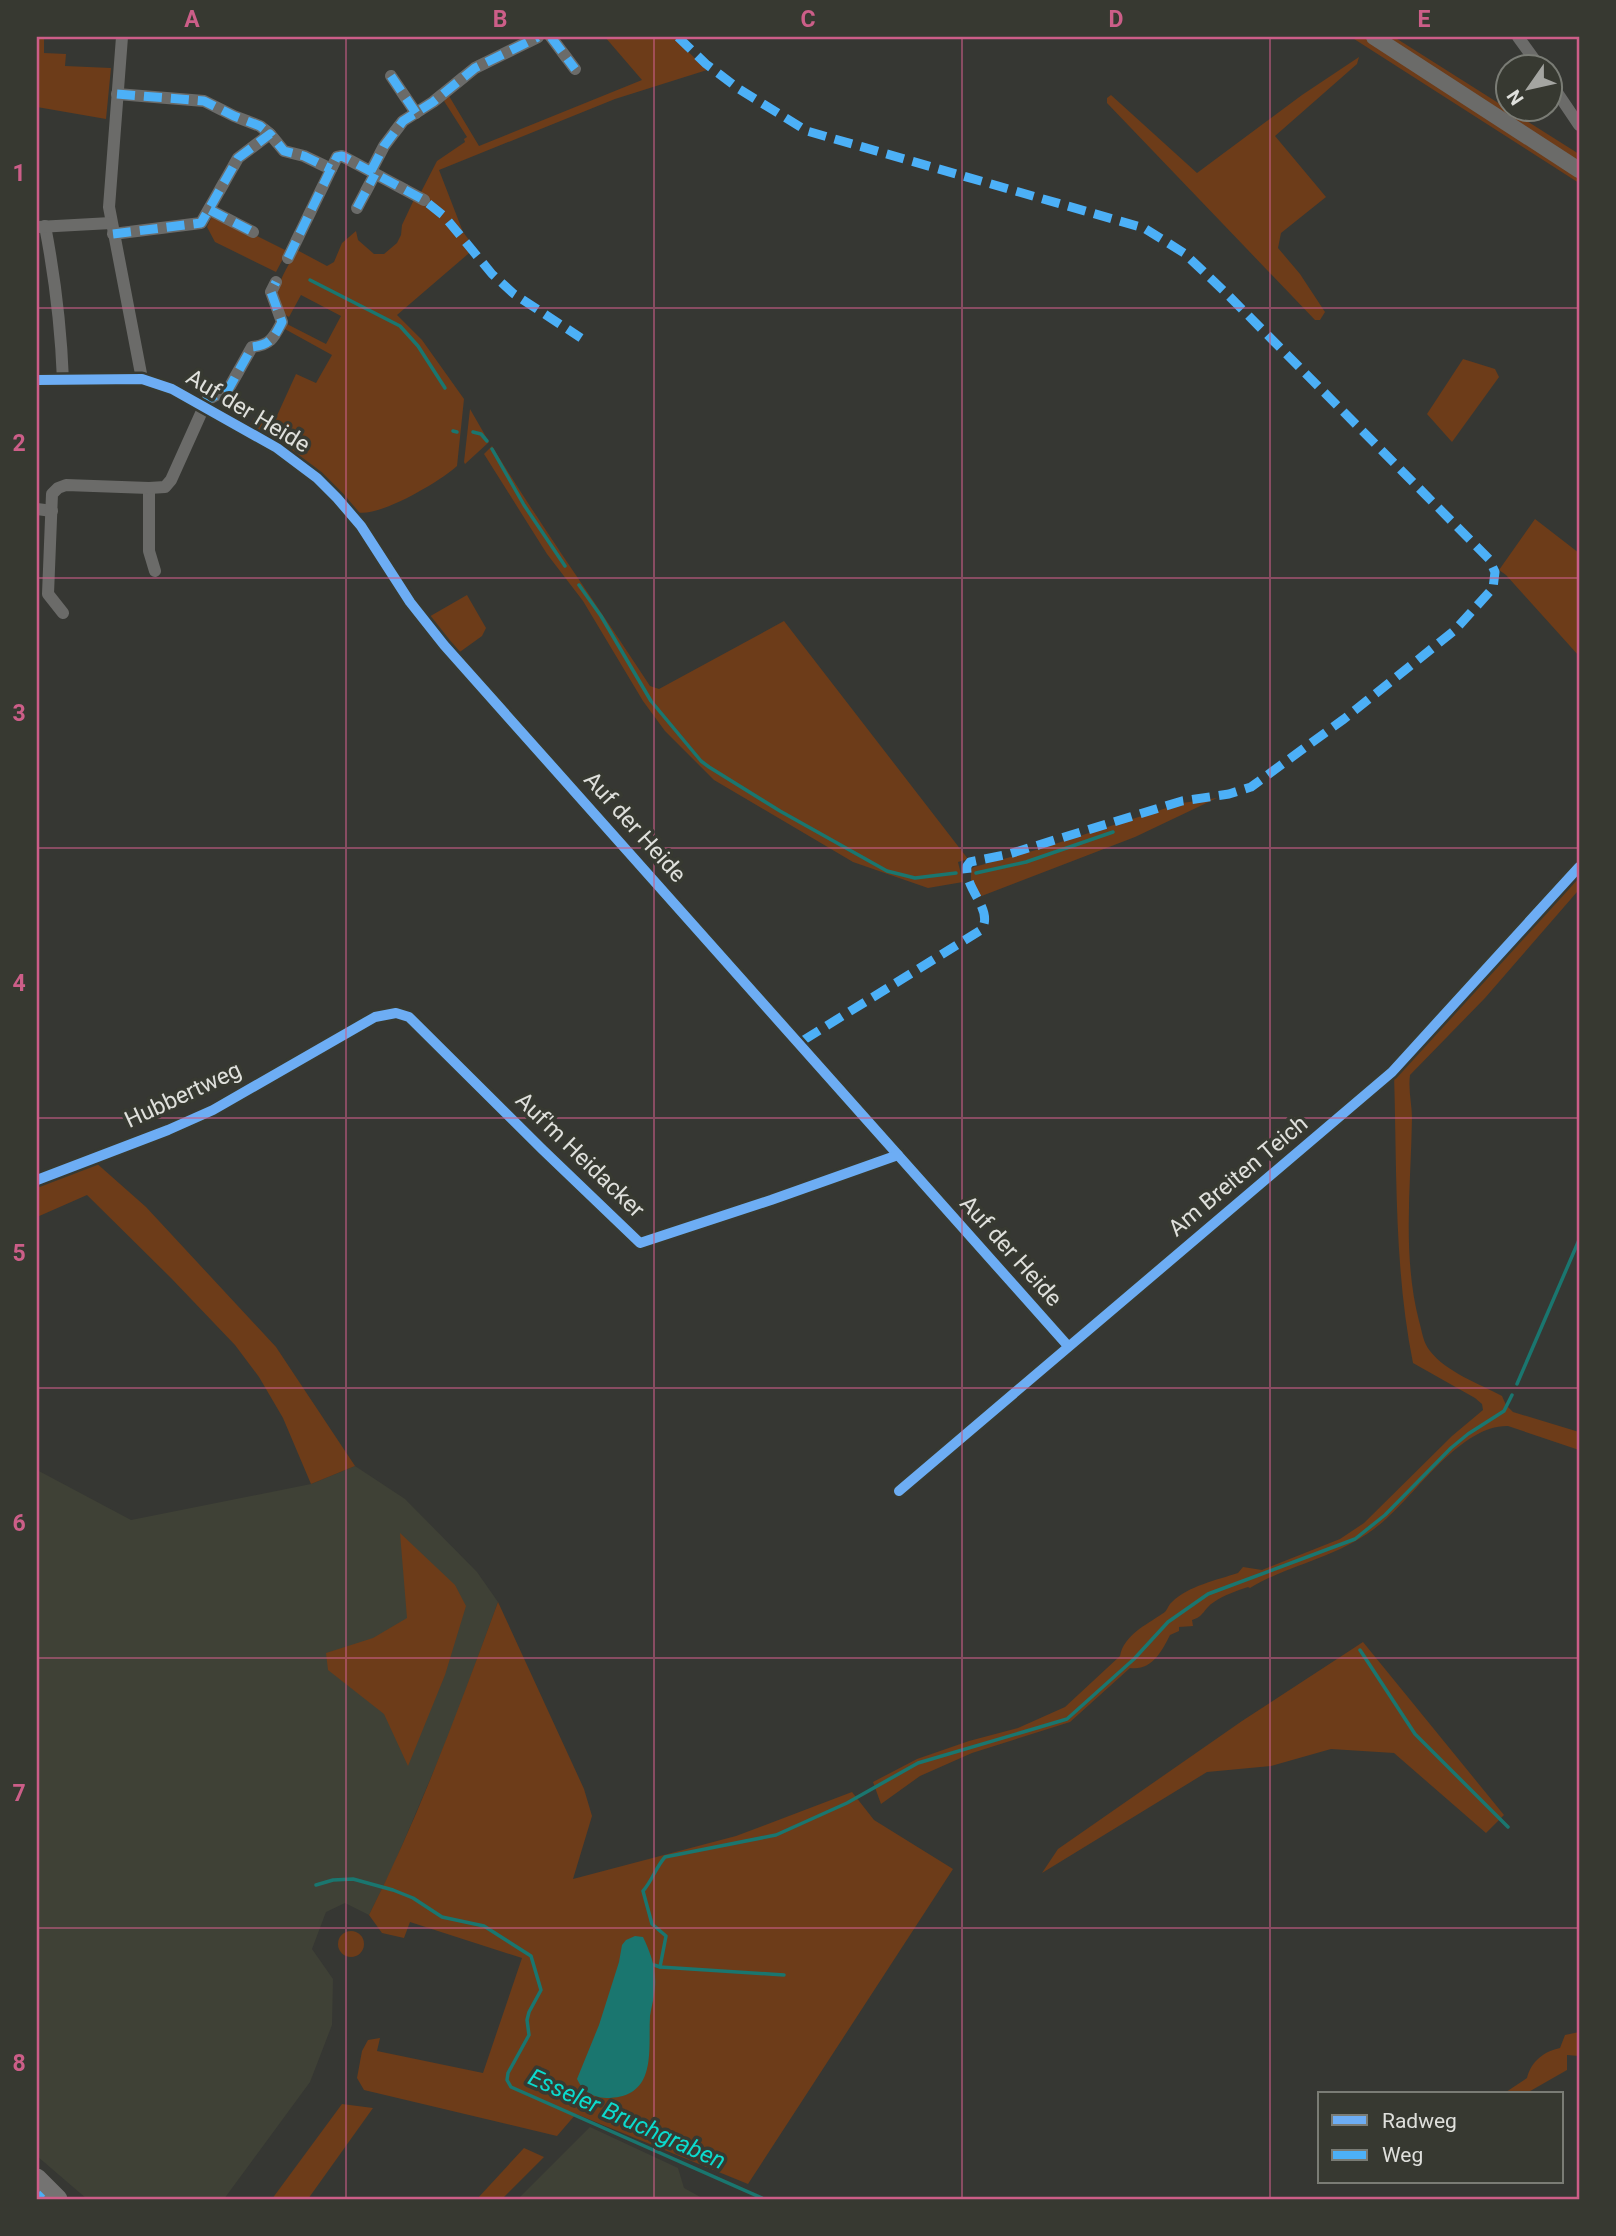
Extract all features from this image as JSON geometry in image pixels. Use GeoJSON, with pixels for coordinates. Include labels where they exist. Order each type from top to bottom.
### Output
{"type":"FeatureCollection","features":[{"type":"Feature","properties":{"kind":"main road"},"geometry":{"type":"LineString","coordinates":[[37,2178],[58,2199]]}},
{"type":"Feature","properties":{"kind":"street"},"geometry":{"type":"LineString","coordinates":[[37,380],[142,379],[112,228],[108,191],[122,37]]}},
{"type":"Feature","properties":{"kind":"street"},"geometry":{"type":"LineString","coordinates":[[357,208],[394,131],[475,68],[538,37]]}},
{"type":"Feature","properties":{"kind":"street"},"geometry":{"type":"LineString","coordinates":[[551,37],[575,69]]}},
{"type":"Feature","properties":{"kind":"street"},"geometry":{"type":"LineString","coordinates":[[1374,37],[1579,170]]}},
{"type":"Feature","properties":{"kind":"street"},"geometry":{"type":"LineString","coordinates":[[1518,37],[1529,52]]}},
{"type":"Feature","properties":{"kind":"street"},"geometry":{"type":"LineString","coordinates":[[391,76],[416,113]]}},
{"type":"Feature","properties":{"kind":"street"},"geometry":{"type":"LineString","coordinates":[[117,94],[204,101],[260,126],[284,152],[304,156],[331,169]]}},
{"type":"Feature","properties":{"kind":"street"},"geometry":{"type":"LineString","coordinates":[[1564,104],[1579,125]]}},
{"type":"Feature","properties":{"kind":"street"},"geometry":{"type":"LineString","coordinates":[[63,380],[61,324],[54,270],[41,227],[112,228],[201,223],[237,158],[270,134]]}},
{"type":"Feature","properties":{"kind":"street"},"geometry":{"type":"LineString","coordinates":[[288,258],[337,157],[342,156],[424,200]]}},
{"type":"Feature","properties":{"kind":"street"},"geometry":{"type":"LineString","coordinates":[[210,210],[253,232]]}},
{"type":"Feature","properties":{"kind":"street","name":"Auf der Heide"},"geometry":{"type":"LineString","coordinates":[[203,407],[206,400],[229,388],[252,347],[265,346],[275,335],[282,322],[271,292],[276,282]]}},
{"type":"Feature","properties":{"kind":"street","name":"Auf der Heide"},"geometry":{"type":"LineString","coordinates":[[142,379],[172,389],[296,462],[337,498],[360,526],[410,602],[444,645],[1068,1346]]}},
{"type":"Feature","properties":{"kind":"street"},"geometry":{"type":"LineString","coordinates":[[63,612],[48,594],[52,494],[66,485],[165,487],[171,480],[203,407]]}},
{"type":"Feature","properties":{"kind":"street"},"geometry":{"type":"LineString","coordinates":[[149,488],[149,551],[155,571]]}},
{"type":"Feature","properties":{"kind":"street"},"geometry":{"type":"LineString","coordinates":[[37,509],[52,510]]}},
{"type":"Feature","properties":{"kind":"street","name":"Am Breiten Teich"},"geometry":{"type":"LineString","coordinates":[[899,1491],[1392,1072],[1579,867]]}},
{"type":"Feature","properties":{"kind":"street","name":"Auf'm Heidacker"},"geometry":{"type":"LineString","coordinates":[[340,1035],[383,1014],[396,1013],[409,1017],[640,1243],[759,1205],[898,1155]]}},
{"type":"Feature","properties":{"kind":"street","name":"Hubbertweg"},"geometry":{"type":"LineString","coordinates":[[37,1180],[213,1110],[340,1035]]}},
{"type":"Feature","properties":{"kind":"shaded area"},"geometry":{"type":"Polygon","coordinates":[[[37,37],[44,37],[44,53],[66,54],[65,66],[111,68],[106,119],[37,107],[37,37]]]}},
{"type":"Feature","properties":{"kind":"shaded area"},"geometry":{"type":"Polygon","coordinates":[[[605,37],[673,37],[707,70],[615,99],[439,170],[463,232],[475,248],[397,315],[422,340],[464,399],[457,466],[424,489],[393,504],[366,513],[356,512],[249,427],[254,418],[267,423],[275,420],[296,374],[316,383],[332,355],[283,328],[285,323],[326,344],[341,316],[301,295],[289,317],[281,311],[277,294],[288,266],[297,250],[327,266],[334,262],[342,243],[356,231],[358,240],[374,254],[384,254],[397,243],[402,225],[418,191],[421,192],[437,161],[465,142],[467,137],[444,101],[449,96],[479,146],[642,80],[605,37]]]}},
{"type":"Feature","properties":{"kind":"shaded area"},"geometry":{"type":"Polygon","coordinates":[[[1351,37],[1394,37],[1494,100],[1494,122],[1528,122],[1579,154],[1579,183],[1351,37]]]}},
{"type":"Feature","properties":{"kind":"shaded area"},"geometry":{"type":"Polygon","coordinates":[[[1359,57],[1357,64],[1275,136],[1326,197],[1281,233],[1278,248],[1300,274],[1325,312],[1320,320],[1315,320],[1107,103],[1107,98],[1111,95],[1197,173],[1302,95],[1359,57]]]}},
{"type":"Feature","properties":{"kind":"shaded area"},"geometry":{"type":"Polygon","coordinates":[[[213,214],[287,251],[276,272],[215,242],[207,227],[213,214]]]}},
{"type":"Feature","properties":{"kind":"shaded area"},"geometry":{"type":"Polygon","coordinates":[[[1463,359],[1495,369],[1499,377],[1452,442],[1427,414],[1463,359]]]}},
{"type":"Feature","properties":{"kind":"shaded area"},"geometry":{"type":"Polygon","coordinates":[[[470,409],[489,442],[465,464],[464,462],[470,409]]]}},
{"type":"Feature","properties":{"kind":"shaded area"},"geometry":{"type":"Polygon","coordinates":[[[492,446],[650,686],[659,689],[784,621],[968,859],[958,862],[963,882],[928,888],[853,862],[714,780],[665,731],[643,701],[583,601],[547,554],[484,454],[492,446]]]}},
{"type":"Feature","properties":{"kind":"shaded area"},"geometry":{"type":"Polygon","coordinates":[[[1535,519],[1579,553],[1579,656],[1499,570],[1535,519]]]}},
{"type":"Feature","properties":{"kind":"shaded area"},"geometry":{"type":"Polygon","coordinates":[[[467,595],[486,628],[482,636],[457,654],[427,618],[467,595]]]}},
{"type":"Feature","properties":{"kind":"shaded area"},"geometry":{"type":"Polygon","coordinates":[[[1217,798],[1135,837],[979,897],[971,882],[971,869],[974,867],[1182,803],[1217,798]]]}},
{"type":"Feature","properties":{"kind":"shaded area"},"geometry":{"type":"Polygon","coordinates":[[[1579,871],[1577,892],[1485,998],[1410,1075],[1412,1118],[1409,1245],[1414,1296],[1428,1348],[1454,1371],[1502,1396],[1513,1412],[1579,1432],[1579,1450],[1508,1426],[1474,1436],[1442,1461],[1400,1506],[1371,1531],[1337,1551],[1284,1571],[1250,1588],[1226,1595],[1211,1604],[1199,1617],[1192,1620],[1193,1626],[1179,1627],[1179,1631],[1170,1635],[1155,1659],[1144,1666],[1130,1668],[1070,1722],[972,1753],[920,1776],[881,1804],[873,1782],[917,1759],[1018,1728],[1065,1707],[1120,1656],[1131,1636],[1164,1613],[1179,1596],[1203,1584],[1238,1573],[1243,1567],[1262,1570],[1340,1539],[1364,1523],[1452,1436],[1483,1410],[1482,1404],[1475,1398],[1413,1363],[1399,1256],[1394,1074],[1579,871]]]}},
{"type":"Feature","properties":{"kind":"shaded area"},"geometry":{"type":"Polygon","coordinates":[[[94,1161],[146,1207],[276,1347],[355,1466],[311,1484],[283,1418],[259,1377],[235,1345],[87,1195],[37,1217],[37,1183],[94,1161]]]}},
{"type":"Feature","properties":{"kind":"shaded area"},"geometry":{"type":"Polygon","coordinates":[[[355,1466],[405,1499],[477,1572],[498,1602],[452,1728],[392,1869],[369,1915],[345,1903],[326,1912],[312,1949],[333,1979],[332,2025],[310,2082],[224,2199],[87,2199],[37,2156],[37,1470],[131,1520],[311,1484],[355,1466]]]}},
{"type":"Feature","properties":{"kind":"shaded area"},"geometry":{"type":"Polygon","coordinates":[[[400,1533],[455,1585],[466,1606],[445,1675],[408,1766],[384,1714],[328,1670],[326,1653],[373,1638],[407,1618],[400,1533]]]}},
{"type":"Feature","properties":{"kind":"shaded area"},"geometry":{"type":"Polygon","coordinates":[[[498,1602],[584,1789],[592,1816],[573,1879],[736,1836],[852,1792],[874,1820],[953,1869],[748,2184],[576,2114],[557,2136],[364,2090],[357,2078],[362,2051],[368,2040],[380,2038],[377,2051],[483,2073],[522,1958],[410,1922],[404,1938],[382,1933],[369,1915],[422,1800],[498,1602]]]}},
{"type":"Feature","properties":{"kind":"shaded area"},"geometry":{"type":"Polygon","coordinates":[[[1363,1642],[1504,1815],[1486,1833],[1394,1753],[1331,1749],[1271,1766],[1207,1772],[1042,1873],[1058,1849],[1242,1721],[1363,1642]]]}},
{"type":"Feature","properties":{"kind":"shaded area"},"geometry":{"type":"Polygon","coordinates":[[[351,1931],[360,1935],[364,1944],[360,1953],[351,1957],[342,1953],[338,1944],[342,1935],[351,1931]]]}},
{"type":"Feature","properties":{"kind":"shaded area"},"geometry":{"type":"Polygon","coordinates":[[[1579,2032],[1579,2056],[1567,2055],[1567,2070],[1528,2092],[1506,2092],[1527,2078],[1539,2058],[1560,2048],[1565,2035],[1579,2032]]]}},
{"type":"Feature","properties":{"kind":"shaded area"},"geometry":{"type":"Polygon","coordinates":[[[342,2104],[373,2108],[308,2199],[272,2199],[342,2104]]]}},
{"type":"Feature","properties":{"kind":"shaded area"},"geometry":{"type":"Polygon","coordinates":[[[590,2127],[678,2168],[684,2188],[704,2199],[518,2199],[590,2127]]]}},
{"type":"Feature","properties":{"kind":"shaded area"},"geometry":{"type":"Polygon","coordinates":[[[524,2148],[544,2157],[502,2199],[477,2199],[524,2148]]]}},
{"type":"Feature","properties":{"kind":"water"},"geometry":{"type":"Polygon","coordinates":[[[635,1936],[643,1937],[655,1972],[647,2070],[635,2090],[623,2096],[596,2096],[588,2093],[577,2079],[599,2025],[622,1945],[635,1936]]]}},
{"type":"Feature","properties":{"kind":"waterway"},"geometry":{"type":"LineString","coordinates":[[310,280],[400,326],[418,346],[445,388]]}},
{"type":"Feature","properties":{"kind":"waterway"},"geometry":{"type":"LineString","coordinates":[[453,431],[457,432]]}},
{"type":"Feature","properties":{"kind":"waterway"},"geometry":{"type":"LineString","coordinates":[[473,432],[481,434],[487,441]]}},
{"type":"Feature","properties":{"kind":"waterway"},"geometry":{"type":"LineString","coordinates":[[492,449],[524,505],[565,566]]}},
{"type":"Feature","properties":{"kind":"waterway"},"geometry":{"type":"LineString","coordinates":[[579,585],[601,616],[651,701],[701,761],[780,811],[887,871],[915,878],[956,873]]}},
{"type":"Feature","properties":{"kind":"waterway"},"geometry":{"type":"LineString","coordinates":[[976,873],[1026,862],[1113,832]]}},
{"type":"Feature","properties":{"kind":"waterway"},"geometry":{"type":"LineString","coordinates":[[1517,1384],[1579,1240]]}},
{"type":"Feature","properties":{"kind":"waterway"},"geometry":{"type":"LineString","coordinates":[[654,1965],[660,1967],[666,1936],[652,1924],[643,1891],[665,1857],[776,1835],[847,1803],[918,1763],[1067,1719],[1134,1659],[1168,1622],[1208,1594],[1355,1539],[1385,1515],[1451,1448],[1504,1411],[1512,1395]]}},
{"type":"Feature","properties":{"kind":"waterway"},"geometry":{"type":"LineString","coordinates":[[1360,1650],[1415,1734],[1508,1827]]}},
{"type":"Feature","properties":{"kind":"waterway","name":"Esseler Bruchgraben"},"geometry":{"type":"LineString","coordinates":[[316,1885],[333,1880],[353,1879],[393,1890],[413,1898],[442,1917],[484,1926],[531,1956],[541,1990],[529,2012],[529,2035],[508,2073],[507,2080],[511,2087],[764,2199]]}},
{"type":"Feature","properties":{"kind":"waterway"},"geometry":{"type":"LineString","coordinates":[[660,1967],[784,1975]]}},
{"type":"Feature","properties":{"kind":"marked path"},"geometry":{"type":"LineString","coordinates":[[371,171],[384,146],[403,121],[433,102],[475,68],[538,37]]}},
{"type":"Feature","properties":{"kind":"marked path"},"geometry":{"type":"LineString","coordinates":[[551,37],[575,69]]}},
{"type":"Feature","properties":{"kind":"marked path"},"geometry":{"type":"LineString","coordinates":[[678,37],[706,64],[739,89],[807,131],[1144,228],[1184,253],[1489,559],[1495,572],[1493,588],[1455,630],[1344,719],[1251,787],[1229,794],[1182,801],[1009,854],[970,862],[967,875],[984,915],[981,930],[799,1043]]}},
{"type":"Feature","properties":{"kind":"marked path"},"geometry":{"type":"LineString","coordinates":[[391,76],[416,113]]}},
{"type":"Feature","properties":{"kind":"marked path"},"geometry":{"type":"LineString","coordinates":[[117,94],[204,101],[260,126],[270,134]]}},
{"type":"Feature","properties":{"kind":"marked path"},"geometry":{"type":"LineString","coordinates":[[113,234],[201,223],[238,158],[270,134],[284,151],[304,156],[331,169]]}},
{"type":"Feature","properties":{"kind":"marked path"},"geometry":{"type":"LineString","coordinates":[[288,258],[337,157],[342,156],[424,200],[444,216],[492,274],[514,294],[581,338]]}},
{"type":"Feature","properties":{"kind":"marked path"},"geometry":{"type":"LineString","coordinates":[[357,208],[375,174]]}},
{"type":"Feature","properties":{"kind":"marked path"},"geometry":{"type":"LineString","coordinates":[[210,210],[253,232]]}},
{"type":"Feature","properties":{"kind":"marked path"},"geometry":{"type":"LineString","coordinates":[[203,407],[207,400],[229,388],[252,347],[268,342],[277,332],[282,322],[271,292],[276,282]]}},
{"type":"Feature","properties":{"kind":"marked path"},"geometry":{"type":"LineString","coordinates":[[37,2194],[42,2199]]}},
{"type":"Feature","properties":{"kind":"cycle path"},"geometry":{"type":"LineString","coordinates":[[37,380],[142,379],[172,389],[277,448],[317,478],[361,526],[410,602],[444,645],[1068,1346]]}},
{"type":"Feature","properties":{"kind":"cycle path"},"geometry":{"type":"LineString","coordinates":[[899,1491],[1392,1072],[1579,867]]}},
{"type":"Feature","properties":{"kind":"cycle path"},"geometry":{"type":"LineString","coordinates":[[37,1180],[213,1110],[375,1017],[396,1013],[409,1017],[640,1243],[898,1155]]}}]}
